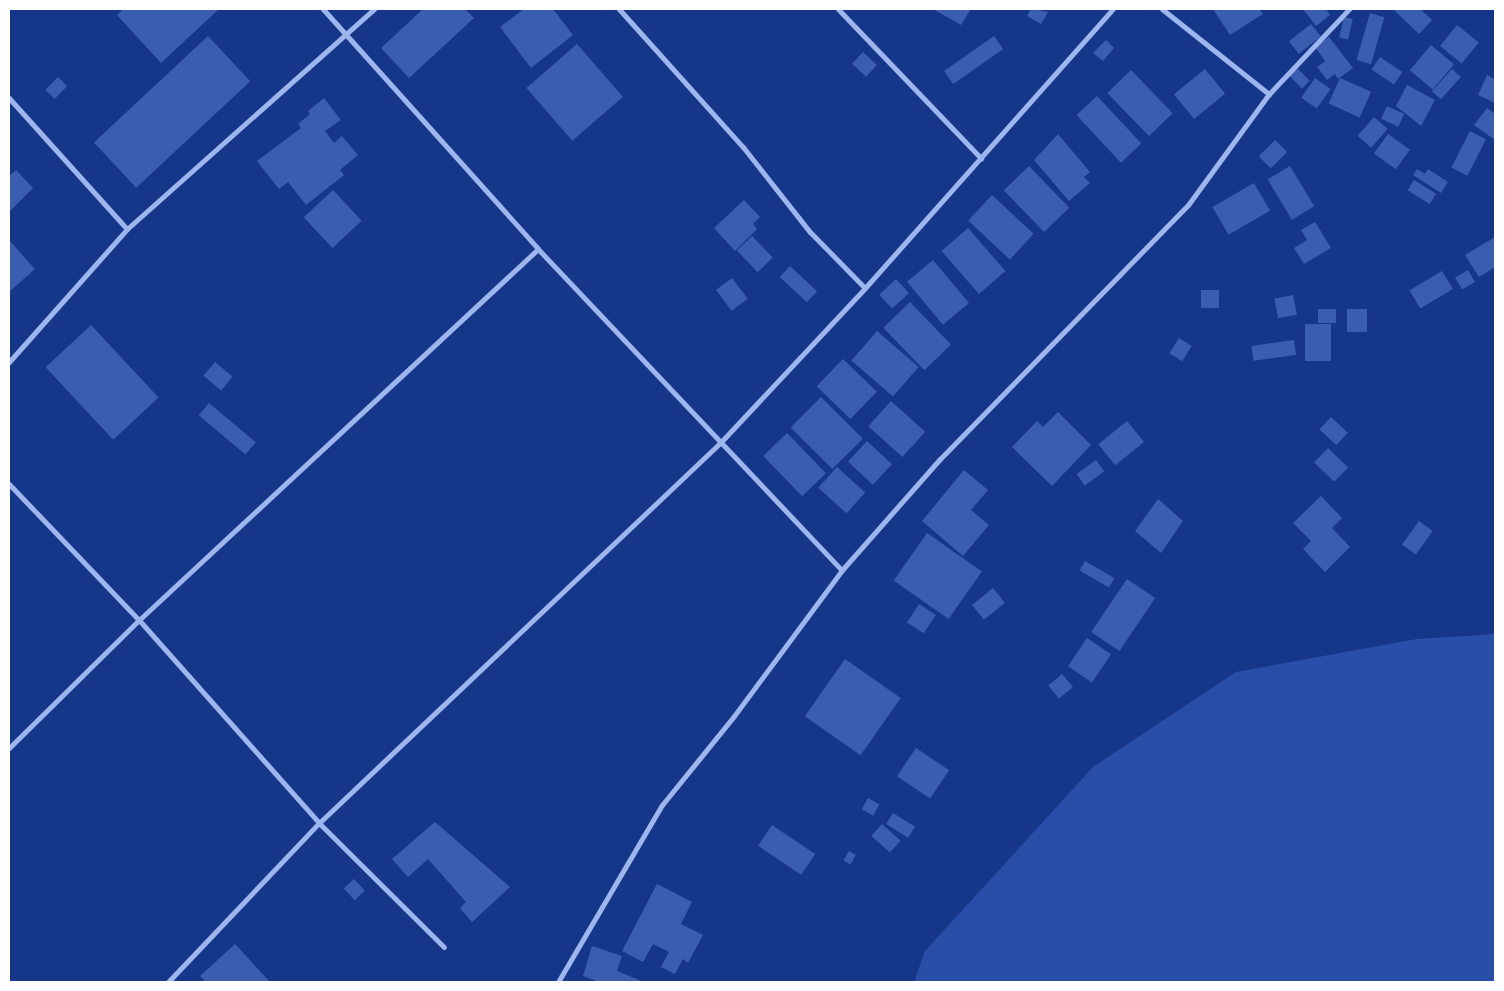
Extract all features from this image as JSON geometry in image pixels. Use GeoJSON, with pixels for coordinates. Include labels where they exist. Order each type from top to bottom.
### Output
{"type":"FeatureCollection","features":[{"type":"Feature","properties":{"kind":"street"},"geometry":{"type":"LineString","coordinates":[[323,9],[538,249],[842,570]]}},
{"type":"Feature","properties":{"kind":"street"},"geometry":{"type":"LineString","coordinates":[[9,362],[127,229],[374,9]]}},
{"type":"Feature","properties":{"kind":"street"},"geometry":{"type":"LineString","coordinates":[[619,9],[743,147],[810,232],[865,288]]}},
{"type":"Feature","properties":{"kind":"street"},"geometry":{"type":"LineString","coordinates":[[838,9],[981,158]]}},
{"type":"Feature","properties":{"kind":"street"},"geometry":{"type":"LineString","coordinates":[[168,982],[319,823],[720,443],[865,288],[1114,9]]}},
{"type":"Feature","properties":{"kind":"street"},"geometry":{"type":"LineString","coordinates":[[1162,9],[1269,94]]}},
{"type":"Feature","properties":{"kind":"street"},"geometry":{"type":"LineString","coordinates":[[558,982],[662,805],[734,716],[842,570],[939,460],[1188,205],[1269,94],[1349,9]]}},
{"type":"Feature","properties":{"kind":"street"},"geometry":{"type":"LineString","coordinates":[[9,98],[127,229]]}},
{"type":"Feature","properties":{"kind":"street"},"geometry":{"type":"LineString","coordinates":[[9,748],[139,620],[538,249]]}},
{"type":"Feature","properties":{"kind":"street"},"geometry":{"type":"LineString","coordinates":[[9,484],[139,620],[319,823],[444,947]]}},
{"type":"Feature","properties":{"kind":"shaded area"},"geometry":{"type":"Polygon","coordinates":[[[1495,634],[1495,982],[914,982],[925,951],[1093,767],[1236,672],[1417,639],[1495,634]]]}},
{"type":"Feature","properties":{"kind":"building"},"geometry":{"type":"Polygon","coordinates":[[[123,9],[219,9],[161,63],[117,15],[123,9]]]}},
{"type":"Feature","properties":{"kind":"building"},"geometry":{"type":"Polygon","coordinates":[[[423,9],[465,9],[474,18],[409,78],[381,48],[423,9]]]}},
{"type":"Feature","properties":{"kind":"building"},"geometry":{"type":"Polygon","coordinates":[[[524,9],[553,9],[573,35],[531,68],[500,27],[524,9]]]}},
{"type":"Feature","properties":{"kind":"building"},"geometry":{"type":"Polygon","coordinates":[[[933,9],[971,9],[961,25],[933,9]]]}},
{"type":"Feature","properties":{"kind":"building"},"geometry":{"type":"Polygon","coordinates":[[[1031,9],[1048,12],[1041,24],[1027,16],[1031,9]]]}},
{"type":"Feature","properties":{"kind":"building"},"geometry":{"type":"Polygon","coordinates":[[[1213,9],[1259,9],[1263,14],[1230,35],[1213,9]]]}},
{"type":"Feature","properties":{"kind":"building"},"geometry":{"type":"Polygon","coordinates":[[[1303,9],[1326,9],[1330,15],[1316,26],[1303,9]]]}},
{"type":"Feature","properties":{"kind":"building"},"geometry":{"type":"Polygon","coordinates":[[[1393,9],[1420,9],[1432,20],[1419,34],[1393,9]]]}},
{"type":"Feature","properties":{"kind":"building"},"geometry":{"type":"Polygon","coordinates":[[[1370,13],[1384,17],[1371,64],[1356,60],[1370,13]]]}},
{"type":"Feature","properties":{"kind":"building"},"geometry":{"type":"Polygon","coordinates":[[[1344,17],[1353,19],[1348,39],[1339,37],[1344,17]]]}},
{"type":"Feature","properties":{"kind":"building"},"geometry":{"type":"Polygon","coordinates":[[[1311,24],[1321,37],[1299,54],[1289,41],[1311,24]]]}},
{"type":"Feature","properties":{"kind":"building"},"geometry":{"type":"Polygon","coordinates":[[[1457,25],[1479,43],[1462,64],[1440,46],[1457,25]]]}},
{"type":"Feature","properties":{"kind":"building"},"geometry":{"type":"Polygon","coordinates":[[[208,36],[250,81],[136,188],[94,142],[208,36]]]}},
{"type":"Feature","properties":{"kind":"building"},"geometry":{"type":"Polygon","coordinates":[[[994,36],[1003,49],[953,84],[944,71],[994,36]]]}},
{"type":"Feature","properties":{"kind":"building"},"geometry":{"type":"Polygon","coordinates":[[[1329,37],[1353,68],[1338,79],[1335,74],[1327,80],[1317,67],[1325,61],[1315,47],[1329,37]]]}},
{"type":"Feature","properties":{"kind":"building"},"geometry":{"type":"Polygon","coordinates":[[[1106,40],[1114,48],[1103,61],[1093,53],[1106,40]]]}},
{"type":"Feature","properties":{"kind":"building"},"geometry":{"type":"Polygon","coordinates":[[[577,44],[623,97],[572,141],[526,88],[577,44]]]}},
{"type":"Feature","properties":{"kind":"building"},"geometry":{"type":"Polygon","coordinates":[[[1431,45],[1454,64],[1433,90],[1410,70],[1431,45]]]}},
{"type":"Feature","properties":{"kind":"building"},"geometry":{"type":"Polygon","coordinates":[[[863,52],[877,65],[866,77],[852,64],[863,52]]]}},
{"type":"Feature","properties":{"kind":"building"},"geometry":{"type":"Polygon","coordinates":[[[1380,57],[1402,72],[1394,85],[1372,69],[1380,57]]]}},
{"type":"Feature","properties":{"kind":"building"},"geometry":{"type":"Polygon","coordinates":[[[1297,68],[1310,81],[1302,89],[1289,76],[1297,68]]]}},
{"type":"Feature","properties":{"kind":"building"},"geometry":{"type":"Polygon","coordinates":[[[1205,69],[1225,94],[1194,119],[1174,94],[1205,69]]]}},
{"type":"Feature","properties":{"kind":"building"},"geometry":{"type":"Polygon","coordinates":[[[1452,69],[1461,77],[1441,99],[1432,91],[1452,69]]]}},
{"type":"Feature","properties":{"kind":"building"},"geometry":{"type":"Polygon","coordinates":[[[1131,70],[1173,113],[1149,136],[1107,93],[1131,70]]]}},
{"type":"Feature","properties":{"kind":"building"},"geometry":{"type":"Polygon","coordinates":[[[1487,75],[1495,79],[1495,103],[1478,95],[1487,75]]]}},
{"type":"Feature","properties":{"kind":"building"},"geometry":{"type":"Polygon","coordinates":[[[58,77],[67,86],[54,99],[45,90],[58,77]]]}},
{"type":"Feature","properties":{"kind":"building"},"geometry":{"type":"Polygon","coordinates":[[[1315,78],[1331,89],[1317,109],[1301,98],[1315,78]]]}},
{"type":"Feature","properties":{"kind":"building"},"geometry":{"type":"Polygon","coordinates":[[[1340,78],[1371,92],[1360,117],[1329,104],[1340,78]]]}},
{"type":"Feature","properties":{"kind":"building"},"geometry":{"type":"Polygon","coordinates":[[[1407,85],[1435,100],[1421,126],[1396,106],[1407,85]]]}},
{"type":"Feature","properties":{"kind":"building"},"geometry":{"type":"Polygon","coordinates":[[[1097,96],[1141,144],[1121,163],[1077,115],[1097,96]]]}},
{"type":"Feature","properties":{"kind":"building"},"geometry":{"type":"Polygon","coordinates":[[[324,98],[341,120],[325,131],[334,143],[342,136],[358,155],[340,170],[344,175],[306,205],[288,182],[279,189],[257,161],[301,128],[298,124],[310,114],[308,111],[324,98]]]}},
{"type":"Feature","properties":{"kind":"building"},"geometry":{"type":"Polygon","coordinates":[[[1387,106],[1404,114],[1398,127],[1381,119],[1387,106]]]}},
{"type":"Feature","properties":{"kind":"building"},"geometry":{"type":"Polygon","coordinates":[[[1487,108],[1495,114],[1495,140],[1474,125],[1487,108]]]}},
{"type":"Feature","properties":{"kind":"building"},"geometry":{"type":"Polygon","coordinates":[[[1374,117],[1388,129],[1371,148],[1358,136],[1374,117]]]}},
{"type":"Feature","properties":{"kind":"building"},"geometry":{"type":"Polygon","coordinates":[[[1470,131],[1486,139],[1467,176],[1451,168],[1470,131]]]}},
{"type":"Feature","properties":{"kind":"building"},"geometry":{"type":"Polygon","coordinates":[[[1058,134],[1090,172],[1084,177],[1090,183],[1069,201],[1034,160],[1058,134]]]}},
{"type":"Feature","properties":{"kind":"building"},"geometry":{"type":"Polygon","coordinates":[[[1388,134],[1410,150],[1396,169],[1374,153],[1388,134]]]}},
{"type":"Feature","properties":{"kind":"building"},"geometry":{"type":"Polygon","coordinates":[[[1275,140],[1287,152],[1271,168],[1259,156],[1275,140]]]}},
{"type":"Feature","properties":{"kind":"building"},"geometry":{"type":"Polygon","coordinates":[[[1029,166],[1069,208],[1044,232],[1004,190],[1029,166]]]}},
{"type":"Feature","properties":{"kind":"building"},"geometry":{"type":"Polygon","coordinates":[[[1290,166],[1314,206],[1292,220],[1268,179],[1290,166]]]}},
{"type":"Feature","properties":{"kind":"building"},"geometry":{"type":"Polygon","coordinates":[[[1417,169],[1425,174],[1428,169],[1448,182],[1441,193],[1413,175],[1417,169]]]}},
{"type":"Feature","properties":{"kind":"building"},"geometry":{"type":"Polygon","coordinates":[[[16,170],[33,188],[9,212],[9,176],[16,170]]]}},
{"type":"Feature","properties":{"kind":"building"},"geometry":{"type":"Polygon","coordinates":[[[1414,180],[1436,194],[1430,204],[1408,190],[1414,180]]]}},
{"type":"Feature","properties":{"kind":"building"},"geometry":{"type":"Polygon","coordinates":[[[1254,183],[1270,211],[1228,235],[1212,207],[1254,183]]]}},
{"type":"Feature","properties":{"kind":"building"},"geometry":{"type":"Polygon","coordinates":[[[333,190],[362,221],[332,248],[304,217],[333,190]]]}},
{"type":"Feature","properties":{"kind":"building"},"geometry":{"type":"Polygon","coordinates":[[[992,195],[1034,234],[1010,259],[968,221],[992,195]]]}},
{"type":"Feature","properties":{"kind":"building"},"geometry":{"type":"Polygon","coordinates":[[[744,200],[760,217],[753,224],[757,229],[735,251],[714,228],[744,200]]]}},
{"type":"Feature","properties":{"kind":"building"},"geometry":{"type":"Polygon","coordinates":[[[1315,222],[1331,248],[1304,264],[1294,248],[1307,240],[1301,230],[1315,222]]]}},
{"type":"Feature","properties":{"kind":"building"},"geometry":{"type":"Polygon","coordinates":[[[968,228],[1005,271],[979,294],[942,251],[968,228]]]}},
{"type":"Feature","properties":{"kind":"building"},"geometry":{"type":"Polygon","coordinates":[[[752,236],[773,258],[758,272],[737,251],[752,236]]]}},
{"type":"Feature","properties":{"kind":"building"},"geometry":{"type":"Polygon","coordinates":[[[1495,237],[1495,267],[1479,277],[1465,255],[1495,237]]]}},
{"type":"Feature","properties":{"kind":"building"},"geometry":{"type":"Polygon","coordinates":[[[9,240],[35,269],[9,292],[9,240]]]}},
{"type":"Feature","properties":{"kind":"building"},"geometry":{"type":"Polygon","coordinates":[[[933,260],[969,303],[943,325],[907,282],[933,260]]]}},
{"type":"Feature","properties":{"kind":"building"},"geometry":{"type":"Polygon","coordinates":[[[790,266],[817,291],[807,302],[780,277],[790,266]]]}},
{"type":"Feature","properties":{"kind":"building"},"geometry":{"type":"Polygon","coordinates":[[[1468,270],[1475,282],[1462,290],[1455,278],[1468,270]]]}},
{"type":"Feature","properties":{"kind":"building"},"geometry":{"type":"Polygon","coordinates":[[[1442,271],[1453,289],[1420,309],[1409,291],[1442,271]]]}},
{"type":"Feature","properties":{"kind":"building"},"geometry":{"type":"Polygon","coordinates":[[[732,278],[748,299],[732,311],[716,290],[732,278]]]}},
{"type":"Feature","properties":{"kind":"building"},"geometry":{"type":"Polygon","coordinates":[[[896,279],[909,293],[892,309],[879,295],[896,279]]]}},
{"type":"Feature","properties":{"kind":"building"},"geometry":{"type":"Polygon","coordinates":[[[1201,290],[1219,290],[1219,308],[1201,308],[1201,290]]]}},
{"type":"Feature","properties":{"kind":"building"},"geometry":{"type":"Polygon","coordinates":[[[1293,295],[1297,315],[1278,318],[1274,299],[1293,295]]]}},
{"type":"Feature","properties":{"kind":"building"},"geometry":{"type":"Polygon","coordinates":[[[910,302],[951,344],[924,370],[883,328],[910,302]]]}},
{"type":"Feature","properties":{"kind":"building"},"geometry":{"type":"Polygon","coordinates":[[[1318,309],[1336,309],[1336,323],[1318,323],[1318,309]]]}},
{"type":"Feature","properties":{"kind":"building"},"geometry":{"type":"Polygon","coordinates":[[[1347,309],[1367,309],[1367,332],[1347,332],[1347,309]]]}},
{"type":"Feature","properties":{"kind":"building"},"geometry":{"type":"Polygon","coordinates":[[[1305,324],[1331,324],[1331,361],[1305,361],[1305,324]]]}},
{"type":"Feature","properties":{"kind":"building"},"geometry":{"type":"Polygon","coordinates":[[[91,325],[159,397],[113,440],[46,367],[91,325]]]}},
{"type":"Feature","properties":{"kind":"building"},"geometry":{"type":"Polygon","coordinates":[[[877,331],[919,367],[893,397],[851,360],[877,331]]]}},
{"type":"Feature","properties":{"kind":"building"},"geometry":{"type":"Polygon","coordinates":[[[1179,338],[1192,346],[1182,361],[1169,353],[1179,338]]]}},
{"type":"Feature","properties":{"kind":"building"},"geometry":{"type":"Polygon","coordinates":[[[1294,340],[1296,355],[1254,361],[1251,346],[1294,340]]]}},
{"type":"Feature","properties":{"kind":"building"},"geometry":{"type":"Polygon","coordinates":[[[843,359],[877,392],[850,419],[817,386],[843,359]]]}},
{"type":"Feature","properties":{"kind":"building"},"geometry":{"type":"Polygon","coordinates":[[[215,362],[233,377],[221,391],[203,376],[215,362]]]}},
{"type":"Feature","properties":{"kind":"building"},"geometry":{"type":"Polygon","coordinates":[[[821,397],[863,439],[832,469],[791,427],[821,397]]]}},
{"type":"Feature","properties":{"kind":"building"},"geometry":{"type":"Polygon","coordinates":[[[891,401],[925,432],[902,457],[868,426],[891,401]]]}},
{"type":"Feature","properties":{"kind":"building"},"geometry":{"type":"Polygon","coordinates":[[[209,403],[256,442],[245,454],[199,415],[209,403]]]}},
{"type":"Feature","properties":{"kind":"building"},"geometry":{"type":"Polygon","coordinates":[[[1058,412],[1091,445],[1052,486],[1012,447],[1037,421],[1043,427],[1058,412]]]}},
{"type":"Feature","properties":{"kind":"building"},"geometry":{"type":"Polygon","coordinates":[[[1331,417],[1348,433],[1336,445],[1319,429],[1331,417]]]}},
{"type":"Feature","properties":{"kind":"building"},"geometry":{"type":"Polygon","coordinates":[[[1127,421],[1144,442],[1115,465],[1098,444],[1127,421]]]}},
{"type":"Feature","properties":{"kind":"building"},"geometry":{"type":"Polygon","coordinates":[[[787,433],[826,473],[802,496],[763,456],[787,433]]]}},
{"type":"Feature","properties":{"kind":"building"},"geometry":{"type":"Polygon","coordinates":[[[867,441],[892,464],[873,485],[848,461],[867,441]]]}},
{"type":"Feature","properties":{"kind":"building"},"geometry":{"type":"Polygon","coordinates":[[[1328,448],[1348,467],[1334,482],[1314,462],[1328,448]]]}},
{"type":"Feature","properties":{"kind":"building"},"geometry":{"type":"Polygon","coordinates":[[[1096,460],[1104,471],[1085,485],[1077,474],[1096,460]]]}},
{"type":"Feature","properties":{"kind":"building"},"geometry":{"type":"Polygon","coordinates":[[[837,467],[865,492],[847,513],[818,488],[837,467]]]}},
{"type":"Feature","properties":{"kind":"building"},"geometry":{"type":"Polygon","coordinates":[[[964,470],[988,490],[971,510],[989,525],[963,556],[922,521],[964,470]]]}},
{"type":"Feature","properties":{"kind":"building"},"geometry":{"type":"Polygon","coordinates":[[[1321,496],[1342,518],[1332,528],[1350,547],[1325,572],[1303,549],[1311,541],[1293,523],[1321,496]]]}},
{"type":"Feature","properties":{"kind":"building"},"geometry":{"type":"Polygon","coordinates":[[[1158,499],[1183,521],[1161,553],[1135,531],[1158,499]]]}},
{"type":"Feature","properties":{"kind":"building"},"geometry":{"type":"Polygon","coordinates":[[[1419,521],[1433,531],[1416,554],[1402,544],[1419,521]]]}},
{"type":"Feature","properties":{"kind":"building"},"geometry":{"type":"Polygon","coordinates":[[[927,533],[982,571],[949,619],[894,581],[927,533]]]}},
{"type":"Feature","properties":{"kind":"building"},"geometry":{"type":"Polygon","coordinates":[[[1085,561],[1114,578],[1109,588],[1080,571],[1085,561]]]}},
{"type":"Feature","properties":{"kind":"building"},"geometry":{"type":"Polygon","coordinates":[[[1127,579],[1155,598],[1119,651],[1091,632],[1127,579]]]}},
{"type":"Feature","properties":{"kind":"building"},"geometry":{"type":"Polygon","coordinates":[[[993,588],[1005,603],[984,620],[972,605],[993,588]]]}},
{"type":"Feature","properties":{"kind":"building"},"geometry":{"type":"Polygon","coordinates":[[[919,604],[936,615],[924,633],[907,622],[919,604]]]}},
{"type":"Feature","properties":{"kind":"building"},"geometry":{"type":"Polygon","coordinates":[[[1087,638],[1111,654],[1092,682],[1068,666],[1087,638]]]}},
{"type":"Feature","properties":{"kind":"building"},"geometry":{"type":"Polygon","coordinates":[[[845,659],[901,698],[861,755],[805,716],[845,659]]]}},
{"type":"Feature","properties":{"kind":"building"},"geometry":{"type":"Polygon","coordinates":[[[1062,674],[1073,687],[1059,699],[1048,686],[1062,674]]]}},
{"type":"Feature","properties":{"kind":"building"},"geometry":{"type":"Polygon","coordinates":[[[916,748],[949,770],[930,799],[897,776],[916,748]]]}},
{"type":"Feature","properties":{"kind":"building"},"geometry":{"type":"Polygon","coordinates":[[[868,798],[879,804],[873,816],[862,809],[868,798]]]}},
{"type":"Feature","properties":{"kind":"building"},"geometry":{"type":"Polygon","coordinates":[[[893,813],[915,827],[908,838],[886,824],[893,813]]]}},
{"type":"Feature","properties":{"kind":"building"},"geometry":{"type":"Polygon","coordinates":[[[435,822],[510,887],[472,922],[460,908],[466,902],[428,859],[408,877],[392,859],[435,822]]]}},
{"type":"Feature","properties":{"kind":"building"},"geometry":{"type":"Polygon","coordinates":[[[882,824],[901,841],[890,853],[871,836],[882,824]]]}},
{"type":"Feature","properties":{"kind":"building"},"geometry":{"type":"Polygon","coordinates":[[[772,825],[815,854],[801,875],[758,846],[772,825]]]}},
{"type":"Feature","properties":{"kind":"building"},"geometry":{"type":"Polygon","coordinates":[[[849,851],[856,855],[850,865],[844,861],[849,851]]]}},
{"type":"Feature","properties":{"kind":"building"},"geometry":{"type":"Polygon","coordinates":[[[354,879],[365,891],[355,900],[344,889],[354,879]]]}},
{"type":"Feature","properties":{"kind":"building"},"geometry":{"type":"Polygon","coordinates":[[[657,884],[692,902],[681,924],[703,935],[688,963],[683,959],[675,974],[661,967],[669,952],[653,944],[643,962],[622,951],[657,884]]]}},
{"type":"Feature","properties":{"kind":"building"},"geometry":{"type":"Polygon","coordinates":[[[235,944],[270,982],[205,982],[200,976],[235,944]]]}},
{"type":"Feature","properties":{"kind":"building"},"geometry":{"type":"Polygon","coordinates":[[[592,946],[622,956],[617,971],[644,982],[599,982],[583,976],[592,946]]]}}]}
